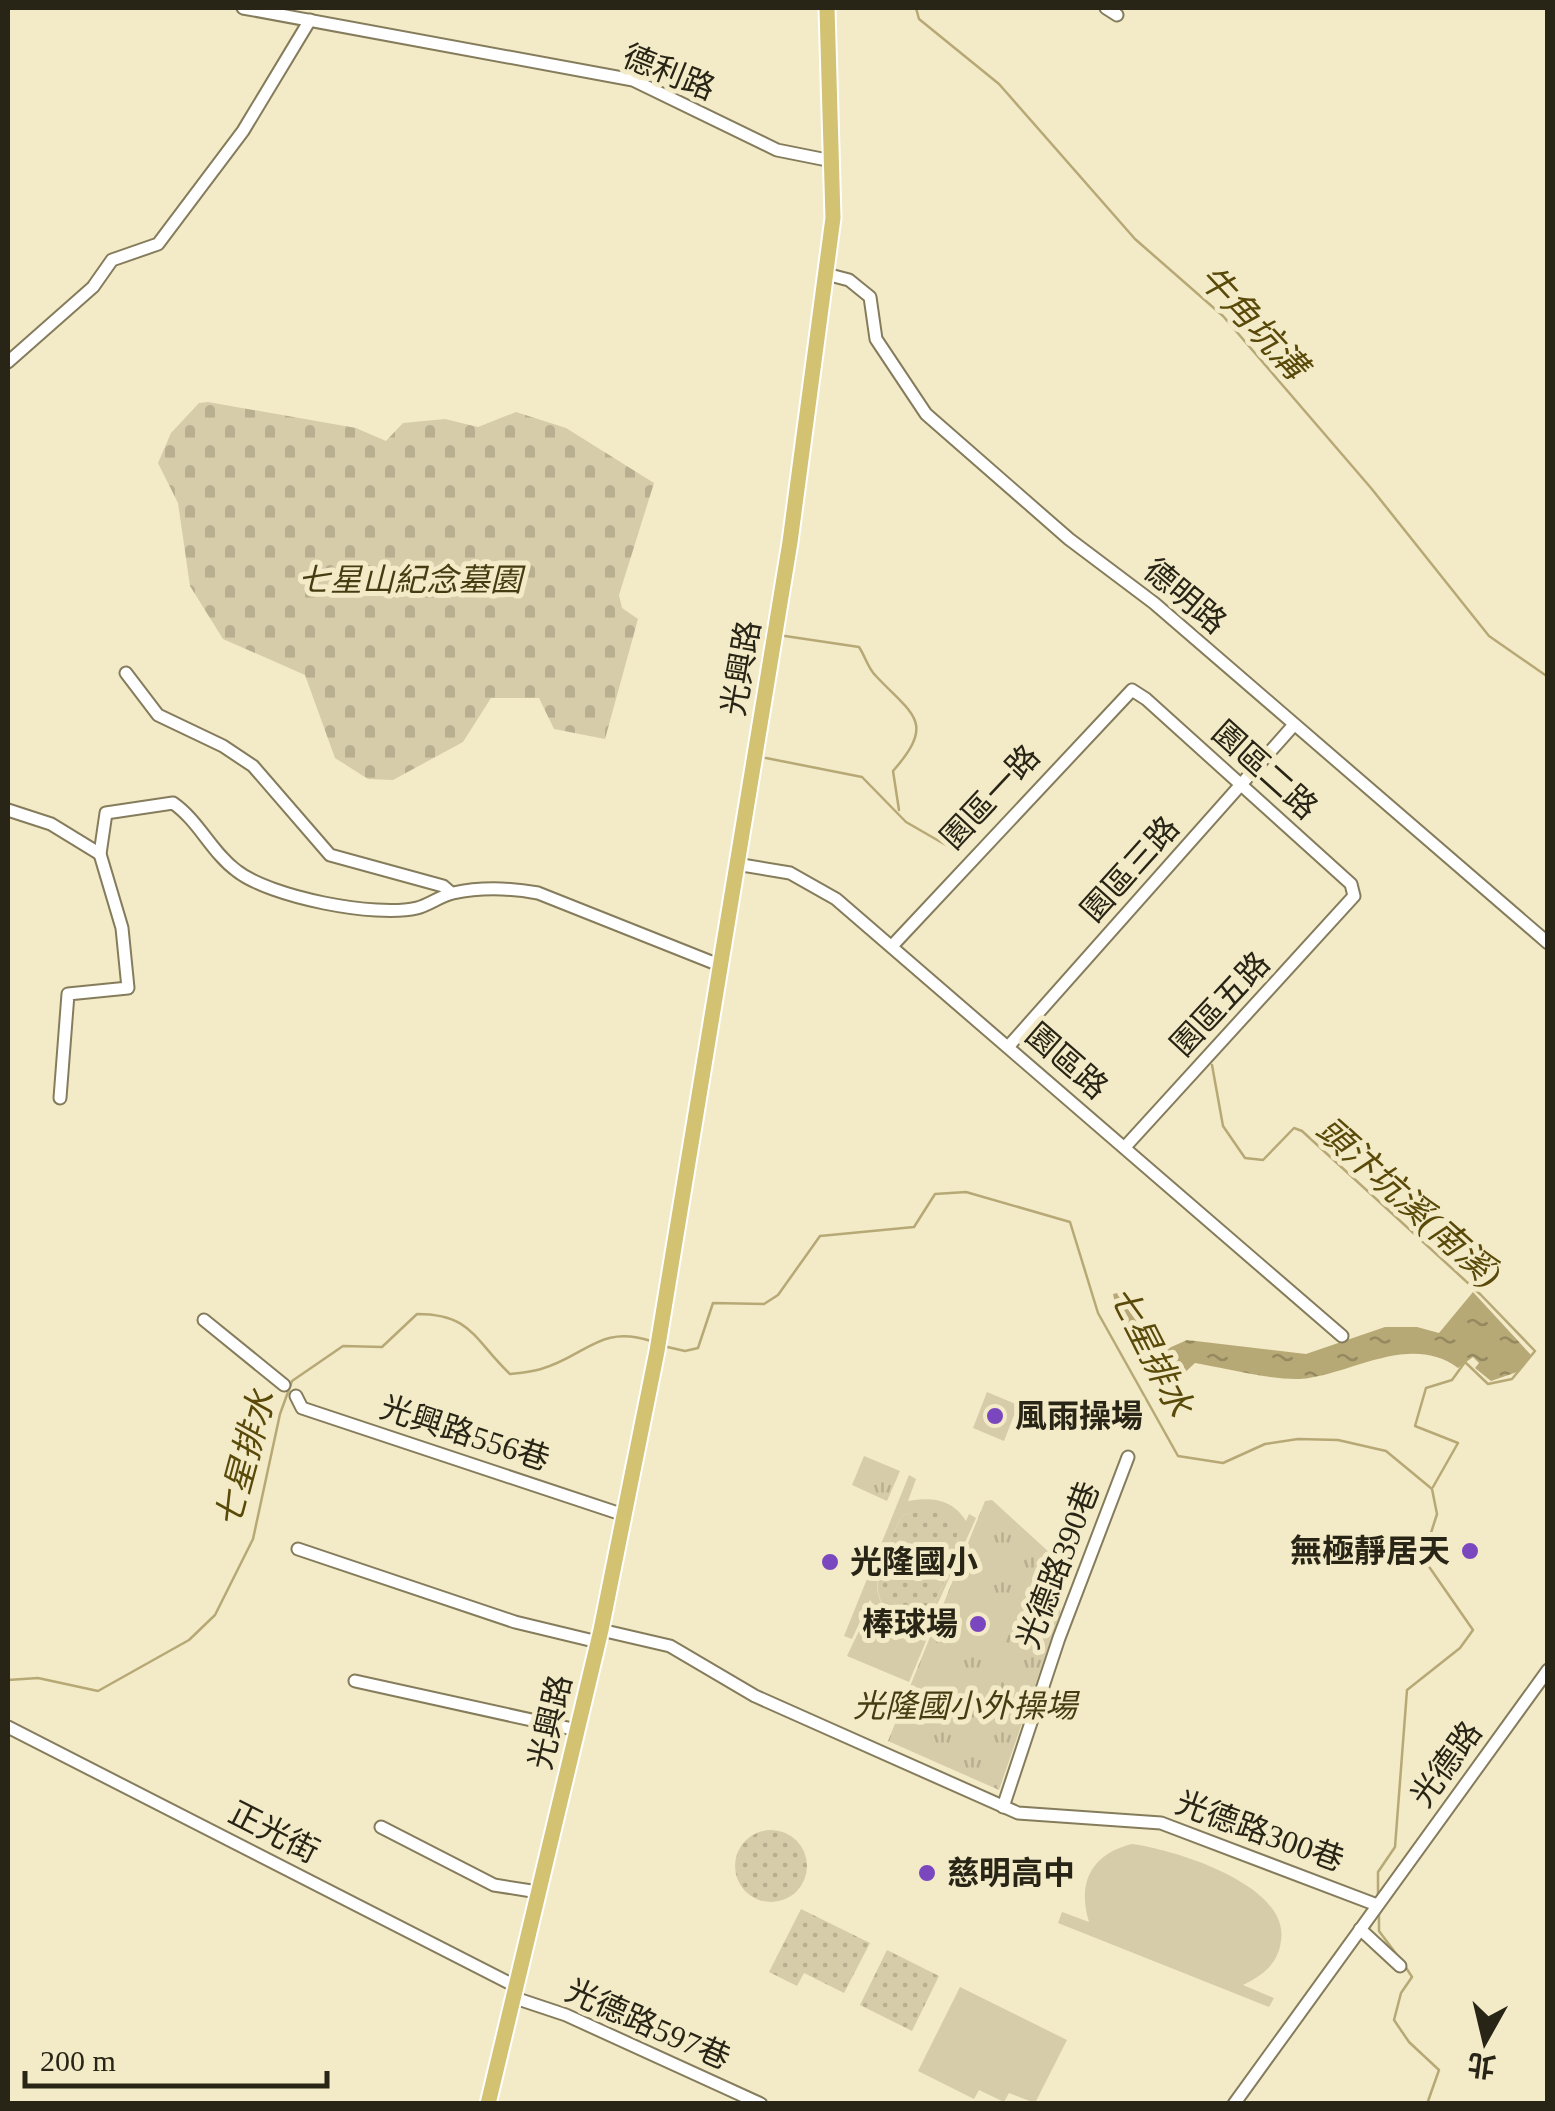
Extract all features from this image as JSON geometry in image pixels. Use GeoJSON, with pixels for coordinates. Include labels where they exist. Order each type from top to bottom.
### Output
{"type":"FeatureCollection","features":[{"type":"Feature","properties":{"kind":"main road","name":"光興路"},"geometry":{"type":"LineString","coordinates":[[488,2104],[599,1636],[657,1351],[790,542],[833,218],[827,8]]}},
{"type":"Feature","properties":{"kind":"street","name":"德利路"},"geometry":{"type":"LineString","coordinates":[[243,8],[633,80],[777,150],[832,161]]}},
{"type":"Feature","properties":{"kind":"street"},"geometry":{"type":"LineString","coordinates":[[1106,8],[1118,15]]}},
{"type":"Feature","properties":{"kind":"street"},"geometry":{"type":"LineString","coordinates":[[8,362],[93,287],[112,260],[158,244],[243,131],[310,20]]}},
{"type":"Feature","properties":{"kind":"street","name":"德明路"},"geometry":{"type":"LineString","coordinates":[[826,274],[849,280],[870,298],[876,339],[926,414],[1070,539],[1154,603],[1292,727],[1548,943]]}},
{"type":"Feature","properties":{"kind":"street"},"geometry":{"type":"LineString","coordinates":[[126,673],[158,715],[223,746],[253,766],[330,856],[443,886],[451,893]]}},
{"type":"Feature","properties":{"kind":"street","name":"園區二路"},"geometry":{"type":"LineString","coordinates":[[1132,690],[1351,884],[1354,896]]}},
{"type":"Feature","properties":{"kind":"street","name":"園區一路"},"geometry":{"type":"LineString","coordinates":[[892,946],[1132,690]]}},
{"type":"Feature","properties":{"kind":"street","name":"園區三路"},"geometry":{"type":"LineString","coordinates":[[1008,1046],[1292,727]]}},
{"type":"Feature","properties":{"kind":"street"},"geometry":{"type":"LineString","coordinates":[[60,1098],[68,994],[128,988],[122,928],[100,854],[106,813],[173,804],[187,813],[235,870],[264,887],[382,909],[417,908],[451,893],[506,888],[538,893],[719,965]]}},
{"type":"Feature","properties":{"kind":"street"},"geometry":{"type":"LineString","coordinates":[[8,810],[51,824],[100,854]]}},
{"type":"Feature","properties":{"kind":"street","name":"園區路"},"geometry":{"type":"LineString","coordinates":[[736,864],[802,878],[892,946],[1342,1336]]}},
{"type":"Feature","properties":{"kind":"street","name":"園區五路"},"geometry":{"type":"LineString","coordinates":[[1124,1147],[1354,896]]}},
{"type":"Feature","properties":{"kind":"street"},"geometry":{"type":"LineString","coordinates":[[204,1320],[284,1385]]}},
{"type":"Feature","properties":{"kind":"street","name":"光興路556巷"},"geometry":{"type":"LineString","coordinates":[[296,1396],[302,1408],[624,1515]]}},
{"type":"Feature","properties":{"kind":"street","name":"光德路390巷"},"geometry":{"type":"LineString","coordinates":[[1003,1807],[1059,1638],[1100,1541],[1128,1457]]}},
{"type":"Feature","properties":{"kind":"street","name":"光德路300巷"},"geometry":{"type":"LineString","coordinates":[[298,1549],[515,1622],[670,1646],[755,1696],[1003,1807],[1028,1815],[1161,1822],[1377,1904]]}},
{"type":"Feature","properties":{"kind":"street","name":"光德路"},"geometry":{"type":"LineString","coordinates":[[1377,1904],[1548,1670]]}},
{"type":"Feature","properties":{"kind":"street"},"geometry":{"type":"LineString","coordinates":[[355,1681],[577,1730]]}},
{"type":"Feature","properties":{"kind":"street","name":"正光街"},"geometry":{"type":"LineString","coordinates":[[8,1727],[513,1991]]}},
{"type":"Feature","properties":{"kind":"street"},"geometry":{"type":"LineString","coordinates":[[381,1827],[494,1885],[538,1892]]}},
{"type":"Feature","properties":{"kind":"street"},"geometry":{"type":"LineString","coordinates":[[1234,2104],[1377,1904]]}},
{"type":"Feature","properties":{"kind":"street"},"geometry":{"type":"LineString","coordinates":[[1360,1929],[1400,1966]]}},
{"type":"Feature","properties":{"kind":"street","name":"光德路597巷"},"geometry":{"type":"LineString","coordinates":[[513,1991],[761,2104]]}},
{"type":"Feature","properties":{"kind":"green space","name":"七星山紀念墓園"},"geometry":{"type":"Polygon","coordinates":[[[199,403],[356,428],[386,441],[403,423],[445,419],[478,427],[516,412],[566,428],[654,483],[619,595],[622,608],[638,619],[605,739],[554,729],[539,698],[491,698],[463,742],[393,780],[368,779],[335,758],[305,675],[223,639],[190,586],[178,503],[158,463],[171,433],[199,403]]]}},
{"type":"Feature","properties":{"kind":"green space","name":"風雨操場"},"geometry":{"type":"Polygon","coordinates":[[[987,1392],[1018,1405],[1004,1441],[973,1428],[987,1392]]]}},
{"type":"Feature","properties":{"kind":"green space"},"geometry":{"type":"Polygon","coordinates":[[[864,1456],[900,1471],[887,1501],[852,1485],[864,1456]]]}},
{"type":"Feature","properties":{"kind":"green space"},"geometry":{"type":"Polygon","coordinates":[[[909,1475],[916,1479],[908,1501],[941,1501],[966,1521],[969,1514],[976,1518],[930,1621],[918,1627],[894,1625],[883,1619],[870,1600],[852,1639],[844,1636],[909,1475]],[[928,1510],[903,1515],[884,1554],[877,1582],[884,1607],[895,1617],[928,1614],[955,1555],[956,1530],[952,1519],[928,1510]]]}},
{"type":"Feature","properties":{"kind":"green space","name":"光隆國小外操場"},"geometry":{"type":"Polygon","coordinates":[[[992,1500],[1050,1553],[1064,1574],[1060,1613],[999,1790],[888,1741],[985,1501],[992,1500]]]}},
{"type":"Feature","properties":{"kind":"green space"},"geometry":{"type":"Polygon","coordinates":[[[928,1509],[952,1518],[957,1541],[955,1554],[928,1614],[895,1617],[884,1607],[879,1595],[877,1582],[884,1554],[903,1515],[928,1509]]]}},
{"type":"Feature","properties":{"kind":"green space","name":"棒球場"},"geometry":{"type":"Polygon","coordinates":[[[961,1582],[992,1594],[1007,1611],[1007,1633],[992,1664],[941,1642],[961,1582]]]}},
{"type":"Feature","properties":{"kind":"green space"},"geometry":{"type":"Polygon","coordinates":[[[867,1614],[926,1641],[909,1682],[847,1656],[867,1614]]]}},
{"type":"Feature","properties":{"kind":"green space"},"geometry":{"type":"Polygon","coordinates":[[[930,1654],[974,1674],[961,1702],[918,1684],[930,1654]]]}},
{"type":"Feature","properties":{"kind":"green space"},"geometry":{"type":"Polygon","coordinates":[[[918,1694],[956,1711],[947,1729],[910,1713],[918,1694]]]}},
{"type":"Feature","properties":{"kind":"green space"},"geometry":{"type":"Polygon","coordinates":[[[771,1830],[797,1840],[807,1866],[797,1892],[771,1902],[745,1892],[735,1866],[745,1840],[771,1830]]]}},
{"type":"Feature","properties":{"kind":"green space"},"geometry":{"type":"Polygon","coordinates":[[[1132,1844],[1201,1863],[1249,1887],[1268,1903],[1279,1921],[1281,1941],[1277,1956],[1268,1968],[1243,1985],[1274,1998],[1269,2007],[1058,1923],[1062,1912],[1089,1922],[1085,1895],[1091,1872],[1106,1855],[1132,1844]]]}},
{"type":"Feature","properties":{"kind":"green space"},"geometry":{"type":"Polygon","coordinates":[[[801,1909],[870,1943],[844,1993],[804,1973],[797,1986],[769,1972],[801,1909]]]}},
{"type":"Feature","properties":{"kind":"green space"},"geometry":{"type":"Polygon","coordinates":[[[887,1950],[939,1976],[912,2031],[860,2005],[887,1950]]]}},
{"type":"Feature","properties":{"kind":"green space"},"geometry":{"type":"Polygon","coordinates":[[[960,1987],[1067,2040],[1035,2103],[1009,2093],[1004,2102],[979,2090],[974,2099],[918,2071],[960,1987]]]}},
{"type":"Feature","properties":{"kind":"water"},"geometry":{"type":"Polygon","coordinates":[[[1126,1291],[1130,1312],[1169,1348],[1187,1340],[1306,1354],[1385,1327],[1417,1327],[1439,1333],[1473,1292],[1531,1355],[1517,1372],[1491,1381],[1475,1368],[1479,1363],[1473,1357],[1458,1368],[1440,1358],[1403,1354],[1297,1379],[1195,1363],[1165,1391],[1118,1317],[1113,1294],[1126,1291]]]}},
{"type":"Feature","properties":{"kind":"waterway","name":"牛角坑溝"},"geometry":{"type":"LineString","coordinates":[[916,8],[919,19],[999,84],[1135,239],[1223,316],[1371,488],[1489,636],[1548,677]]}},
{"type":"Feature","properties":{"kind":"waterway","name":"頭汴坑溪(南溪)"},"geometry":{"type":"LineString","coordinates":[[785,636],[859,647],[873,672],[909,710],[916,729],[914,741],[893,771],[899,810]]}},
{"type":"Feature","properties":{"kind":"waterway","name":"頭汴坑溪(南溪)"},"geometry":{"type":"LineString","coordinates":[[766,758],[862,777],[906,822],[958,852]]}},
{"type":"Feature","properties":{"kind":"waterway","name":"頭汴坑溪(南溪)"},"geometry":{"type":"LineString","coordinates":[[1212,1065],[1223,1126],[1245,1158],[1263,1160],[1294,1128],[1302,1131],[1481,1295],[1535,1351],[1512,1379],[1488,1384],[1465,1362],[1452,1380],[1426,1388],[1415,1426],[1458,1443],[1433,1487]]}},
{"type":"Feature","properties":{"kind":"waterway","name":"七星排水"},"geometry":{"type":"LineString","coordinates":[[663,1346],[685,1351],[698,1348],[713,1303],[764,1304],[778,1295],[820,1236],[914,1227],[935,1194],[966,1192],[1070,1222],[1098,1313],[1178,1456],[1223,1463],[1265,1444],[1298,1439],[1338,1440],[1386,1451],[1432,1489],[1437,1514],[1423,1558],[1473,1630],[1460,1648],[1407,1690],[1395,1847],[1378,1872],[1378,1896]]}},
{"type":"Feature","properties":{"kind":"waterway","name":"七星排水"},"geometry":{"type":"LineString","coordinates":[[8,1680],[38,1678],[98,1691],[189,1640],[215,1615],[253,1539],[280,1414],[292,1381],[343,1346],[382,1347],[417,1314],[435,1315],[461,1324],[510,1374],[557,1363],[606,1339],[619,1336],[651,1341]]}},
{"type":"Feature","properties":{"kind":"waterway","name":"七星排水"},"geometry":{"type":"LineString","coordinates":[[1379,1914],[1379,1931],[1400,1959]]}},
{"type":"Feature","properties":{"kind":"waterway","name":"七星排水"},"geometry":{"type":"LineString","coordinates":[[1405,1966],[1412,1977],[1401,1993],[1394,2020],[1409,2042],[1439,2070],[1427,2104]]}},
{"type":"Feature","properties":{"kind":"place","name":"風雨操場"},"geometry":{"type":"Point","coordinates":[995,1416]}},
{"type":"Feature","properties":{"kind":"place","name":"無極靜居天"},"geometry":{"type":"Point","coordinates":[1470,1551]}},
{"type":"Feature","properties":{"kind":"place","name":"光隆國小"},"geometry":{"type":"Point","coordinates":[830,1562]}},
{"type":"Feature","properties":{"kind":"place","name":"棒球場"},"geometry":{"type":"Point","coordinates":[978,1624]}},
{"type":"Feature","properties":{"kind":"place","name":"慈明高中"},"geometry":{"type":"Point","coordinates":[927,1873]}}]}
